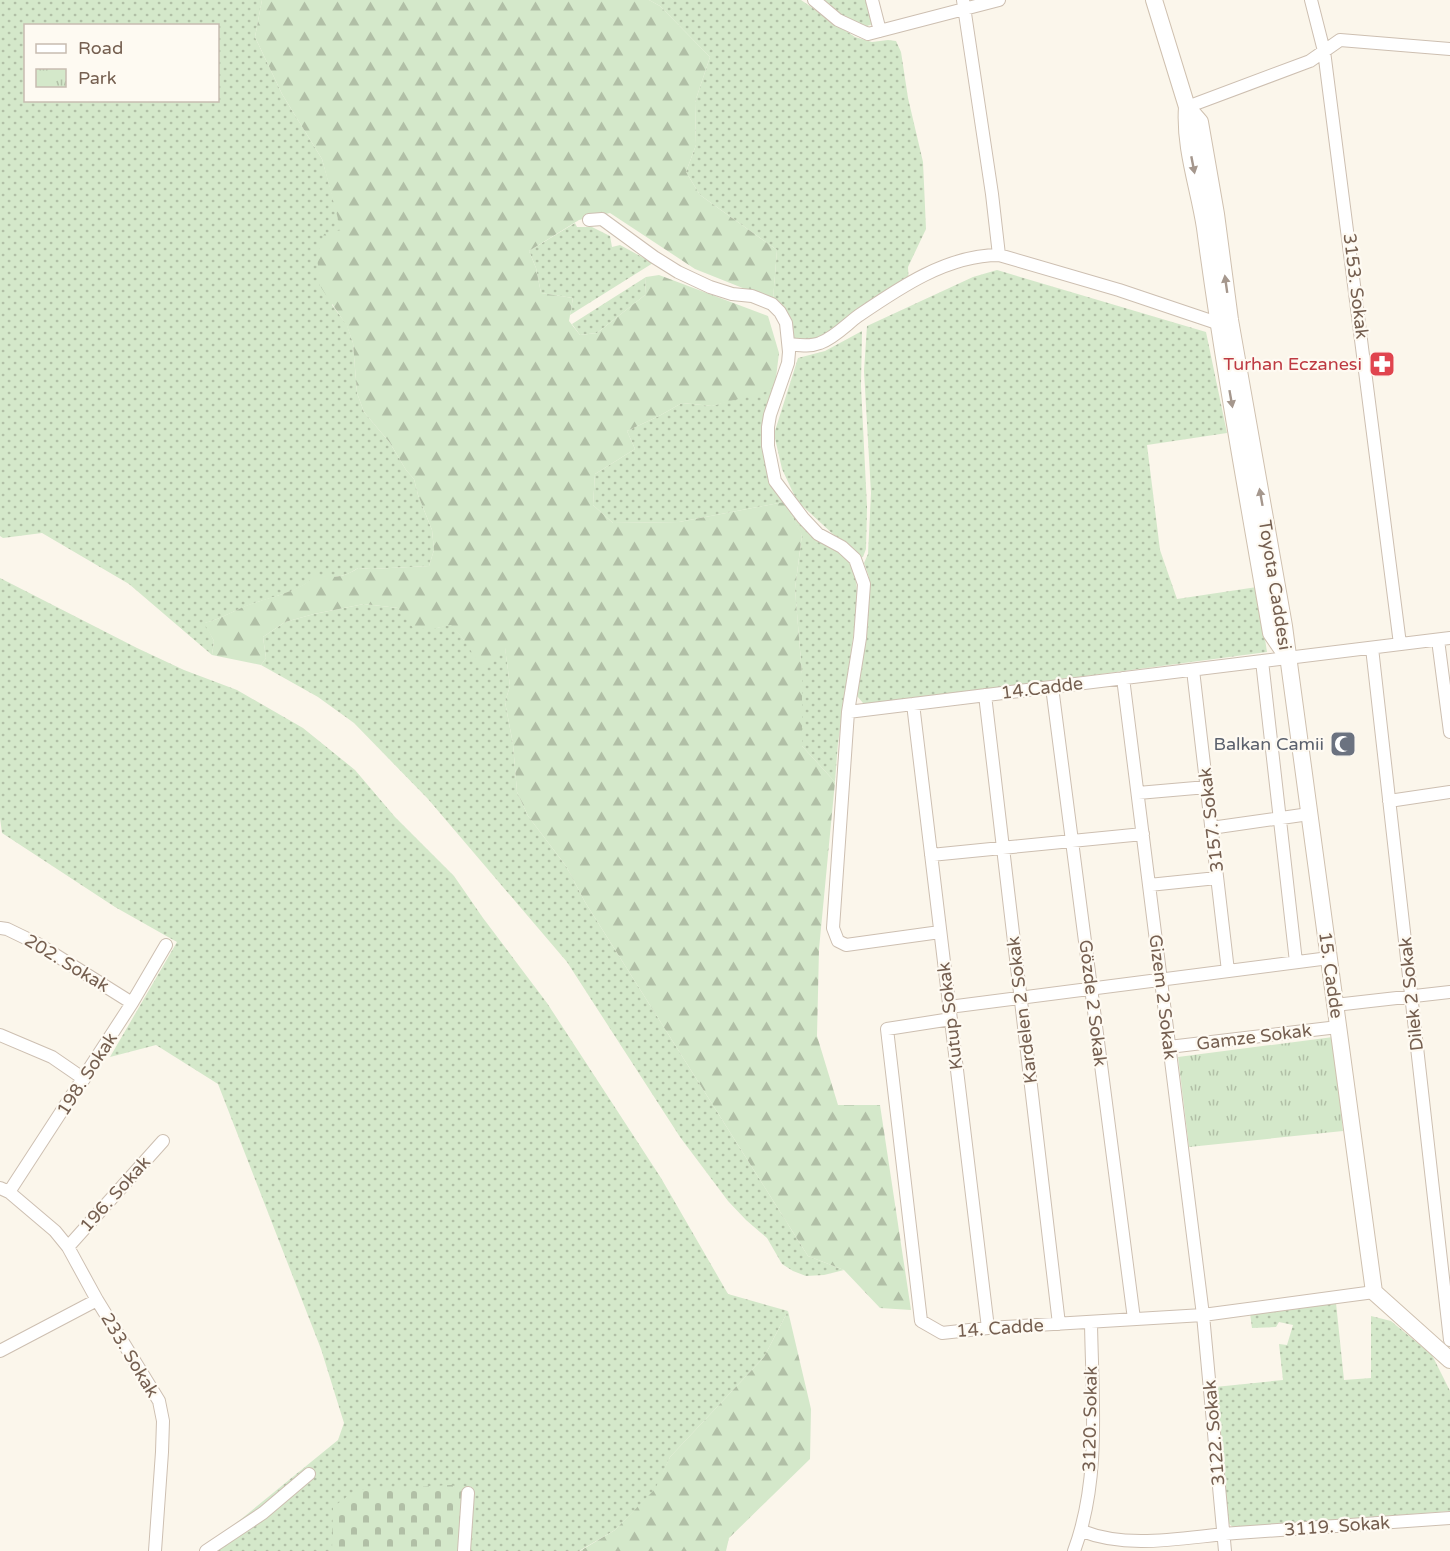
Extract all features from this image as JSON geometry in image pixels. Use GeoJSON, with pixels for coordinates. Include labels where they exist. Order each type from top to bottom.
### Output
{"type":"FeatureCollection","features":[{"type":"Feature","properties":{"kind":"street"},"geometry":{"type":"LineString","coordinates":[[814,0],[838,20],[868,34],[964,4],[999,0]]}},
{"type":"Feature","properties":{"kind":"street"},"geometry":{"type":"LineString","coordinates":[[872,0],[880,31]]}},
{"type":"Feature","properties":{"kind":"street","name":"Toyota Caddesi"},"geometry":{"type":"LineString","coordinates":[[1154,0],[1187,107],[1200,122],[1216,214],[1224,321],[1288,658]]}},
{"type":"Feature","properties":{"kind":"street","name":"3153. Sokak"},"geometry":{"type":"LineString","coordinates":[[1311,0],[1324,51],[1400,644]]}},
{"type":"Feature","properties":{"kind":"street"},"geometry":{"type":"LineString","coordinates":[[964,4],[999,255]]}},
{"type":"Feature","properties":{"kind":"street"},"geometry":{"type":"LineString","coordinates":[[1187,107],[1311,61],[1340,40],[1450,49]]}},
{"type":"Feature","properties":{"kind":"street"},"geometry":{"type":"LineString","coordinates":[[589,220],[602,219],[654,257],[678,272],[710,287],[732,294],[752,296],[772,304],[786,323],[789,344],[788,363],[770,415],[768,446],[775,481],[818,534],[842,547],[855,559],[864,584],[864,607],[848,712],[833,928],[838,941],[846,945],[940,932]]}},
{"type":"Feature","properties":{"kind":"street"},"geometry":{"type":"LineString","coordinates":[[789,344],[819,344],[866,311],[927,274],[956,261],[983,255],[999,255],[1224,321]]}},
{"type":"Feature","properties":{"kind":"street"},"geometry":{"type":"LineString","coordinates":[[1444,639],[1450,732]]}},
{"type":"Feature","properties":{"kind":"street","name":"14.Cadde"},"geometry":{"type":"LineString","coordinates":[[848,712],[1444,639]]}},
{"type":"Feature","properties":{"kind":"street","name":"Dilek 2 Sokak"},"geometry":{"type":"LineString","coordinates":[[1372,648],[1450,1340]]}},
{"type":"Feature","properties":{"kind":"street","name":"15. Cadde"},"geometry":{"type":"LineString","coordinates":[[1288,658],[1374,1292]]}},
{"type":"Feature","properties":{"kind":"street"},"geometry":{"type":"LineString","coordinates":[[1262,661],[1296,962]]}},
{"type":"Feature","properties":{"kind":"street","name":"3157. Sokak"},"geometry":{"type":"LineString","coordinates":[[1193,670],[1228,971]]}},
{"type":"Feature","properties":{"kind":"street","name":"Gizem 2 Sokak"},"geometry":{"type":"LineString","coordinates":[[1123,678],[1203,1315]]}},
{"type":"Feature","properties":{"kind":"street","name":"Gözde 2 Sokak"},"geometry":{"type":"LineString","coordinates":[[1053,687],[1134,1319]]}},
{"type":"Feature","properties":{"kind":"street","name":"Kardelen 2 Sokak"},"geometry":{"type":"LineString","coordinates":[[985,695],[1059,1324]]}},
{"type":"Feature","properties":{"kind":"street","name":"Kutup Sokak"},"geometry":{"type":"LineString","coordinates":[[913,704],[988,1328]]}},
{"type":"Feature","properties":{"kind":"street"},"geometry":{"type":"LineString","coordinates":[[1138,793],[1207,787]]}},
{"type":"Feature","properties":{"kind":"street"},"geometry":{"type":"LineString","coordinates":[[1389,801],[1450,792]]}},
{"type":"Feature","properties":{"kind":"street"},"geometry":{"type":"LineString","coordinates":[[1211,828],[1309,814]]}},
{"type":"Feature","properties":{"kind":"street"},"geometry":{"type":"LineString","coordinates":[[931,855],[1143,834]]}},
{"type":"Feature","properties":{"kind":"street"},"geometry":{"type":"LineString","coordinates":[[1149,885],[1217,878]]}},
{"type":"Feature","properties":{"kind":"street","name":"202. Sokak"},"geometry":{"type":"LineString","coordinates":[[0,928],[38,944],[132,1003]]}},
{"type":"Feature","properties":{"kind":"street","name":"198. Sokak"},"geometry":{"type":"LineString","coordinates":[[5,1190],[84,1079],[166,945]]}},
{"type":"Feature","properties":{"kind":"street"},"geometry":{"type":"LineString","coordinates":[[950,1013],[1021,998],[1329,958]]}},
{"type":"Feature","properties":{"kind":"street"},"geometry":{"type":"LineString","coordinates":[[1335,1005],[1450,992]]}},
{"type":"Feature","properties":{"kind":"street","name":"14. Cadde"},"geometry":{"type":"LineString","coordinates":[[950,1013],[887,1029],[921,1321],[942,1333],[988,1328],[1203,1315],[1374,1292]]}},
{"type":"Feature","properties":{"kind":"street","name":"Gamze Sokak"},"geometry":{"type":"LineString","coordinates":[[1169,1047],[1338,1027]]}},
{"type":"Feature","properties":{"kind":"street"},"geometry":{"type":"LineString","coordinates":[[0,1035],[52,1057],[84,1079]]}},
{"type":"Feature","properties":{"kind":"street","name":"196. Sokak"},"geometry":{"type":"LineString","coordinates":[[68,1247],[163,1141]]}},
{"type":"Feature","properties":{"kind":"street","name":"233. Sokak"},"geometry":{"type":"LineString","coordinates":[[5,1190],[55,1231],[68,1247],[97,1300],[159,1401],[163,1421],[155,1551]]}},
{"type":"Feature","properties":{"kind":"street"},"geometry":{"type":"LineString","coordinates":[[1374,1292],[1450,1360]]}},
{"type":"Feature","properties":{"kind":"street"},"geometry":{"type":"LineString","coordinates":[[0,1351],[97,1300]]}},
{"type":"Feature","properties":{"kind":"street","name":"3122. Sokak"},"geometry":{"type":"LineString","coordinates":[[1203,1315],[1225,1551]]}},
{"type":"Feature","properties":{"kind":"street","name":"3120. Sokak"},"geometry":{"type":"LineString","coordinates":[[1074,1551],[1082,1531],[1093,1450],[1091,1322]]}},
{"type":"Feature","properties":{"kind":"street"},"geometry":{"type":"LineString","coordinates":[[206,1551],[263,1513],[309,1474]]}},
{"type":"Feature","properties":{"kind":"street"},"geometry":{"type":"LineString","coordinates":[[464,1551],[468,1493]]}},
{"type":"Feature","properties":{"kind":"street","name":"3119. Sokak"},"geometry":{"type":"LineString","coordinates":[[1082,1531],[1094,1536],[1152,1546],[1223,1534],[1450,1518]]}},
{"type":"Feature","properties":{"kind":"green space"},"geometry":{"type":"Polygon","coordinates":[[[0,0],[262,0],[255,37],[282,94],[322,159],[342,230],[332,305],[347,325],[353,343],[357,393],[364,412],[390,443],[414,479],[432,530],[434,550],[429,566],[358,568],[348,574],[338,576],[316,576],[290,592],[249,605],[205,623],[214,641],[212,655],[129,584],[42,533],[3,538],[0,536],[0,0]]]}},
{"type":"Feature","properties":{"kind":"green space"},"geometry":{"type":"Polygon","coordinates":[[[262,0],[649,0],[660,6],[710,57],[695,102],[696,145],[686,172],[700,195],[777,250],[773,300],[695,269],[610,213],[579,220],[529,251],[536,268],[541,293],[573,298],[569,321],[580,335],[597,333],[645,295],[646,277],[659,275],[768,316],[779,353],[775,386],[765,392],[712,406],[682,403],[627,431],[635,449],[595,474],[593,505],[613,523],[679,522],[784,502],[802,534],[795,589],[802,674],[802,746],[835,782],[819,949],[817,1036],[838,1105],[880,1105],[911,1310],[880,1308],[844,1270],[808,1256],[585,902],[566,866],[528,816],[517,792],[513,744],[505,702],[510,686],[505,648],[481,667],[464,640],[451,625],[414,629],[398,608],[364,604],[285,622],[263,637],[266,658],[261,665],[212,655],[214,641],[204,623],[299,587],[316,575],[338,576],[348,574],[358,568],[429,566],[434,550],[432,530],[414,479],[390,443],[364,412],[357,393],[353,343],[347,326],[320,286],[317,256],[324,234],[341,230],[322,159],[282,94],[255,37],[262,0]]]}},
{"type":"Feature","properties":{"kind":"green space"},"geometry":{"type":"Polygon","coordinates":[[[649,0],[801,0],[855,37],[872,42],[896,41],[901,52],[908,98],[923,162],[926,229],[908,267],[909,287],[825,343],[794,340],[790,323],[773,300],[777,250],[700,195],[686,172],[696,145],[695,102],[710,57],[660,6],[649,0]]]}},
{"type":"Feature","properties":{"kind":"green space"},"geometry":{"type":"Polygon","coordinates":[[[818,0],[866,0],[873,24],[864,27],[839,16],[818,0]]]}},
{"type":"Feature","properties":{"kind":"green space"},"geometry":{"type":"Polygon","coordinates":[[[575,223],[577,227],[592,227],[610,236],[612,247],[620,245],[653,263],[570,315],[573,298],[541,293],[536,268],[529,251],[575,223]]]}},
{"type":"Feature","properties":{"kind":"green space"},"geometry":{"type":"Polygon","coordinates":[[[997,270],[1206,332],[1227,433],[1147,445],[1160,550],[1177,599],[1257,587],[1267,652],[868,705],[857,696],[869,577],[864,563],[868,554],[871,493],[864,371],[867,326],[973,277],[997,270]]]}},
{"type":"Feature","properties":{"kind":"green space"},"geometry":{"type":"Polygon","coordinates":[[[646,277],[645,295],[597,333],[580,335],[572,324],[646,277]]]}},
{"type":"Feature","properties":{"kind":"green space"},"geometry":{"type":"Polygon","coordinates":[[[862,331],[861,386],[867,507],[866,549],[863,557],[859,558],[797,501],[782,469],[774,434],[798,358],[825,351],[862,331]]]}},
{"type":"Feature","properties":{"kind":"green space"},"geometry":{"type":"Polygon","coordinates":[[[775,386],[772,404],[775,482],[855,568],[858,603],[838,743],[835,782],[802,746],[802,674],[795,589],[802,535],[784,502],[679,522],[613,523],[593,505],[595,474],[635,449],[627,431],[682,403],[712,406],[775,386]]]}},
{"type":"Feature","properties":{"kind":"green space"},"geometry":{"type":"Polygon","coordinates":[[[0,578],[137,648],[184,670],[237,690],[303,728],[355,770],[395,817],[454,876],[547,1003],[661,1178],[728,1294],[788,1311],[764,1357],[670,1457],[656,1489],[615,1530],[579,1551],[202,1551],[338,1440],[344,1423],[321,1349],[218,1084],[156,1045],[110,1057],[177,942],[115,907],[2,833],[0,818],[0,578]]]}},
{"type":"Feature","properties":{"kind":"green space"},"geometry":{"type":"Polygon","coordinates":[[[364,604],[398,608],[437,628],[451,624],[464,640],[505,647],[510,686],[505,702],[513,744],[517,792],[528,816],[566,866],[585,902],[808,1256],[844,1270],[824,1275],[806,1276],[782,1264],[767,1238],[728,1201],[680,1137],[567,962],[428,799],[354,723],[318,697],[261,665],[266,658],[263,637],[285,622],[364,604]]]}},
{"type":"Feature","properties":{"kind":"green space"},"geometry":{"type":"Polygon","coordinates":[[[1333,1037],[1343,1131],[1189,1147],[1178,1057],[1333,1037]]]}},
{"type":"Feature","properties":{"kind":"green space"},"geometry":{"type":"Polygon","coordinates":[[[1336,1303],[1344,1380],[1371,1378],[1371,1316],[1391,1321],[1432,1355],[1450,1391],[1450,1511],[1234,1528],[1228,1523],[1215,1387],[1283,1380],[1279,1344],[1287,1345],[1293,1325],[1279,1322],[1276,1327],[1252,1328],[1250,1313],[1336,1303]]]}},
{"type":"Feature","properties":{"kind":"green space"},"geometry":{"type":"Polygon","coordinates":[[[788,1311],[811,1409],[810,1459],[729,1538],[726,1551],[580,1551],[615,1530],[655,1489],[670,1457],[764,1357],[788,1311]]]}},
{"type":"Feature","properties":{"kind":"green space"},"geometry":{"type":"Polygon","coordinates":[[[452,1485],[468,1493],[462,1551],[332,1551],[333,1507],[356,1490],[452,1485]]]}},
{"type":"Feature","properties":{"kind":"place","name":"Turhan Eczanesi"},"geometry":{"type":"Point","coordinates":[1382,364]}},
{"type":"Feature","properties":{"kind":"place","name":"Balkan Camii"},"geometry":{"type":"Point","coordinates":[1343,744]}}]}
